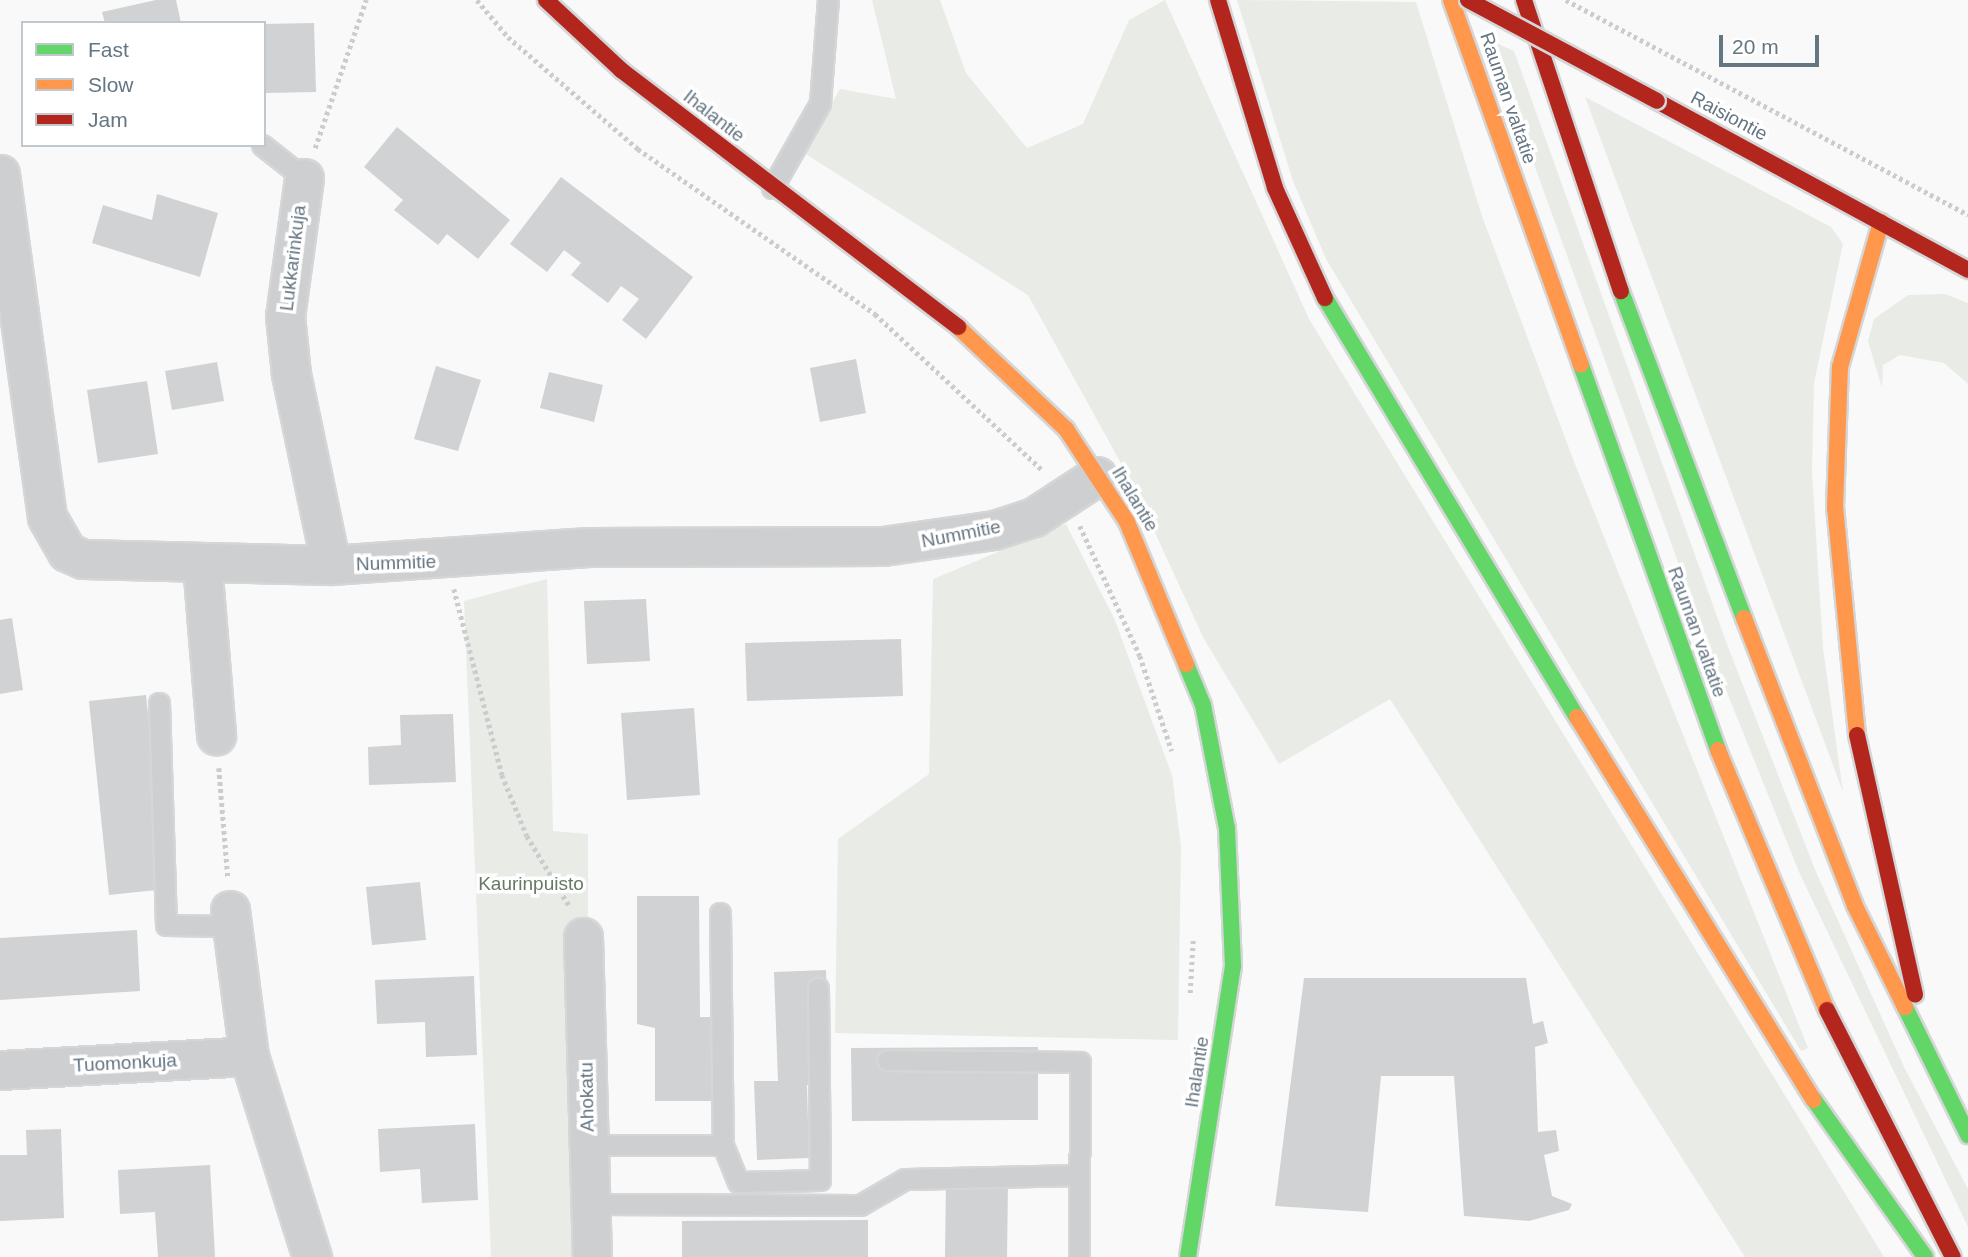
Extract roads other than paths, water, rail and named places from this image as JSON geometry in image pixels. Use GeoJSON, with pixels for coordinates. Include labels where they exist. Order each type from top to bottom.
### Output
{"type":"FeatureCollection","features":[{"type":"Feature","properties":{"kind":"main road","name":"Ihalantie"},"geometry":{"type":"LineString","coordinates":[[546,0],[621,70],[772,188],[989,349],[1066,429],[1127,522],[1183,648],[1203,705],[1227,828],[1233,965],[1188,1257]]}},
{"type":"Feature","properties":{"kind":"main road"},"geometry":{"type":"LineString","coordinates":[[1218,0],[1275,188],[1330,310],[1789,1065],[1925,1257]]}},
{"type":"Feature","properties":{"kind":"main road","name":"Rauman valtatie"},"geometry":{"type":"LineString","coordinates":[[1451,0],[1745,826],[1836,1031],[1953,1257]]}},
{"type":"Feature","properties":{"kind":"main road","name":"Raisiontie"},"geometry":{"type":"LineString","coordinates":[[1468,0],[1968,270]]}},
{"type":"Feature","properties":{"kind":"main road"},"geometry":{"type":"LineString","coordinates":[[1524,0],[1641,352],[1855,906],[1932,1069],[1968,1135]]}},
{"type":"Feature","properties":{"kind":"main road"},"geometry":{"type":"LineString","coordinates":[[1881,222],[1840,367],[1839,575],[1866,782],[1932,1069]]}},
{"type":"Feature","properties":{"kind":"street","name":"Nummitie"},"geometry":{"type":"LineString","coordinates":[[0,174],[15,391],[47,516],[67,552],[105,562],[331,565],[448,561],[589,547],[800,550],[951,538],[1034,516],[1097,476]]}},
{"type":"Feature","properties":{"kind":"street","name":"Lukkarinkuja"},"geometry":{"type":"LineString","coordinates":[[304,178],[285,317],[291,374],[331,565]]}},
{"type":"Feature","properties":{"kind":"street"},"geometry":{"type":"LineString","coordinates":[[202,564],[216,735]]}},
{"type":"Feature","properties":{"kind":"street"},"geometry":{"type":"LineString","coordinates":[[232,918],[249,1056],[312,1257]]}},
{"type":"Feature","properties":{"kind":"street","name":"Ahokatu"},"geometry":{"type":"LineString","coordinates":[[583,937],[592,1257]]}},
{"type":"Feature","properties":{"kind":"street","name":"Tuomonkuja"},"geometry":{"type":"LineString","coordinates":[[0,1070],[249,1056]]}},
{"type":"Feature","properties":{"kind":"lane"},"geometry":{"type":"LineString","coordinates":[[772,188],[820,103],[828,0]]}},
{"type":"Feature","properties":{"kind":"lane"},"geometry":{"type":"LineString","coordinates":[[265,147],[304,178]]}},
{"type":"Feature","properties":{"kind":"lane"},"geometry":{"type":"LineString","coordinates":[[159,703],[166,925],[232,918]]}},
{"type":"Feature","properties":{"kind":"lane"},"geometry":{"type":"LineString","coordinates":[[720,913],[723,1145],[738,1182],[820,1180],[818,988]]}},
{"type":"Feature","properties":{"kind":"lane"},"geometry":{"type":"LineString","coordinates":[[887,1060],[1080,1062],[1079,1257]]}},
{"type":"Feature","properties":{"kind":"lane"},"geometry":{"type":"LineString","coordinates":[[589,1145],[723,1145]]}},
{"type":"Feature","properties":{"kind":"lane"},"geometry":{"type":"LineString","coordinates":[[590,1204],[860,1205],[905,1179],[1079,1175]]}},
{"type":"Feature","properties":{"kind":"park label","name":"Kaurinpuisto"},"geometry":{"type":"Point","coordinates":[531,884]}}]}
